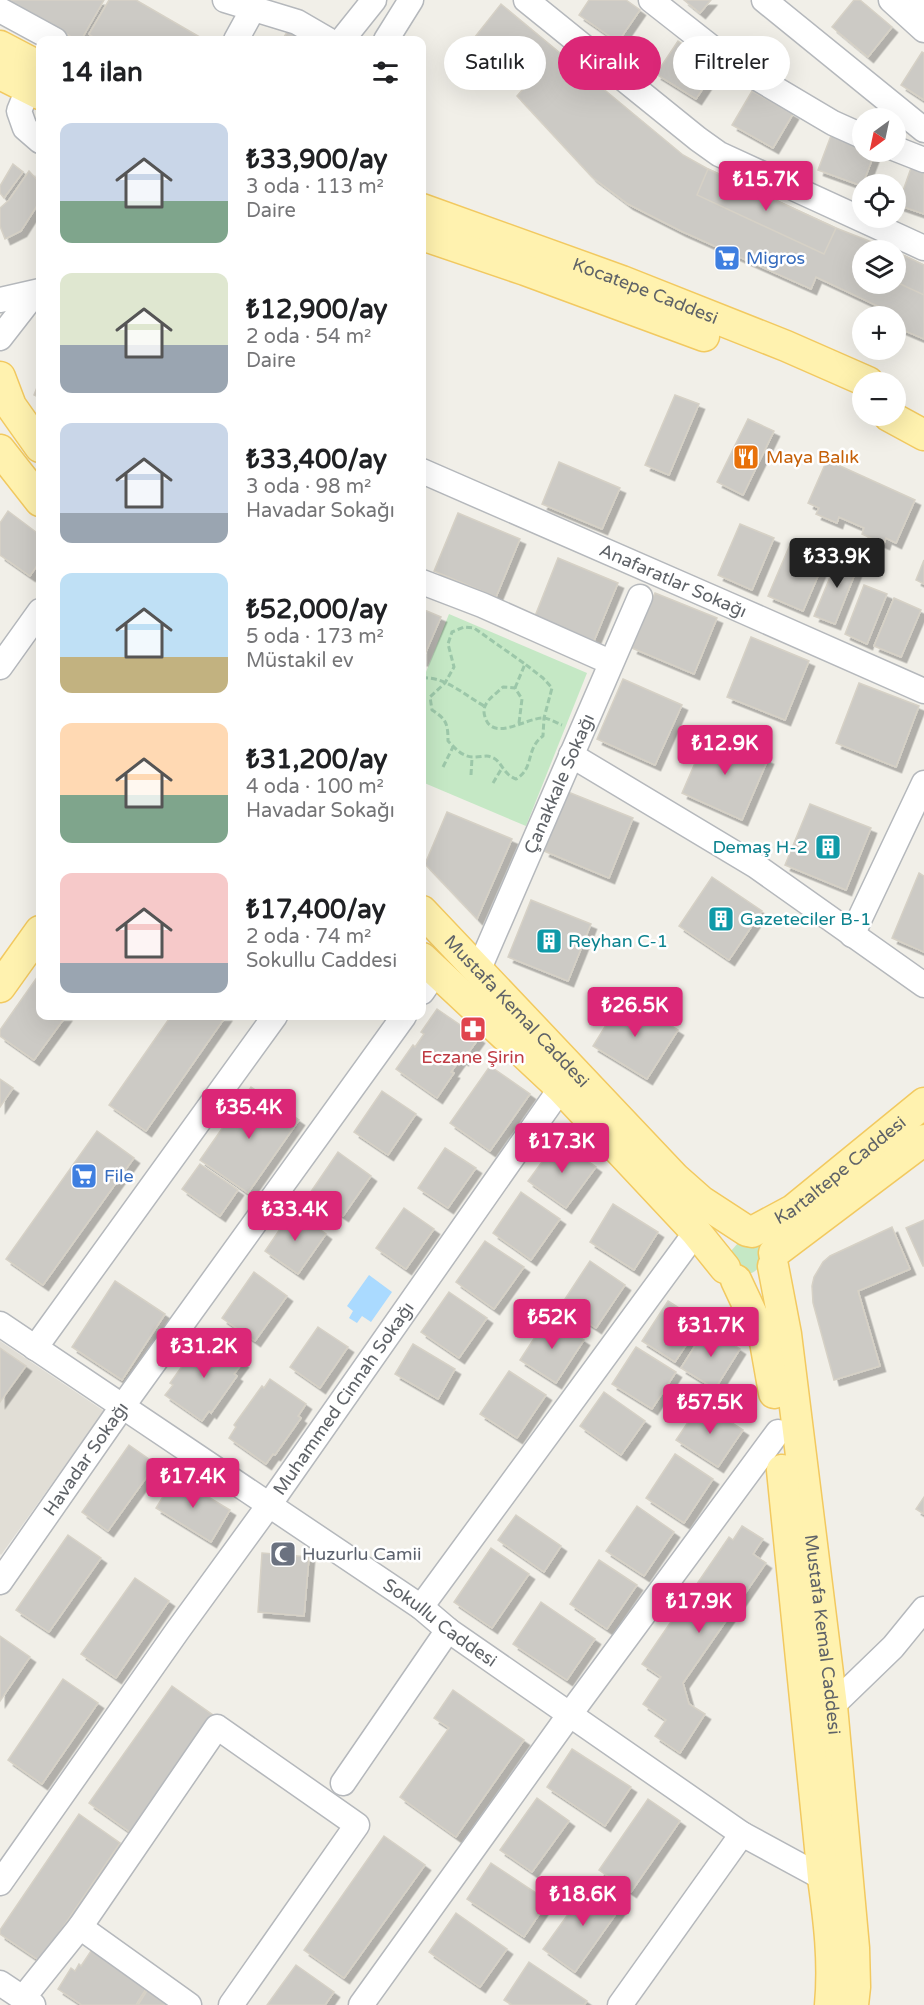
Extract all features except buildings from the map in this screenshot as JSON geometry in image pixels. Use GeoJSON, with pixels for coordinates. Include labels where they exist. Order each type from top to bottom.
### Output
{"type":"FeatureCollection","features":[{"type":"Feature","properties":{"kind":"main road"},"geometry":{"type":"LineString","coordinates":[[0,46],[36,83]]}},
{"type":"Feature","properties":{"kind":"main road"},"geometry":{"type":"LineString","coordinates":[[0,74],[36,83]]}},
{"type":"Feature","properties":{"kind":"main road","name":"Kocatepe Caddesi"},"geometry":{"type":"LineString","coordinates":[[426,210],[622,281],[786,346],[852,375]]}},
{"type":"Feature","properties":{"kind":"main road","name":"Kocatepe Caddesi"},"geometry":{"type":"LineString","coordinates":[[426,236],[525,270],[725,344],[852,395]]}},
{"type":"Feature","properties":{"kind":"main road"},"geometry":{"type":"LineString","coordinates":[[0,377],[11,406],[36,441]]}},
{"type":"Feature","properties":{"kind":"main road"},"geometry":{"type":"LineString","coordinates":[[906,403],[924,412]]}},
{"type":"Feature","properties":{"kind":"main road"},"geometry":{"type":"LineString","coordinates":[[906,425],[924,435]]}},
{"type":"Feature","properties":{"kind":"main road"},"geometry":{"type":"LineString","coordinates":[[0,450],[36,496]]}},
{"type":"Feature","properties":{"kind":"main road"},"geometry":{"type":"LineString","coordinates":[[0,962],[36,912]]}},
{"type":"Feature","properties":{"kind":"main road","name":"Mustafa Kemal Caddesi"},"geometry":{"type":"LineString","coordinates":[[426,914],[675,1178],[701,1201],[749,1231]]}},
{"type":"Feature","properties":{"kind":"main road"},"geometry":{"type":"LineString","coordinates":[[0,987],[36,937]]}},
{"type":"Feature","properties":{"kind":"main road","name":"Mustafa Kemal Caddesi"},"geometry":{"type":"LineString","coordinates":[[426,974],[561,1088],[696,1232],[730,1274],[765,1342],[778,1432],[832,1954],[833,1980],[830,2005]]}},
{"type":"Feature","properties":{"kind":"main road","name":"Kartaltepe Caddesi"},"geometry":{"type":"LineString","coordinates":[[749,1231],[793,1210],[924,1103]]}},
{"type":"Feature","properties":{"kind":"main road","name":"Kartaltepe Caddesi"},"geometry":{"type":"LineString","coordinates":[[774,1260],[924,1140]]}},
{"type":"Feature","properties":{"kind":"main road"},"geometry":{"type":"LineString","coordinates":[[749,1231],[762,1235],[768,1240],[774,1260],[767,1276],[760,1281],[744,1283],[730,1274],[723,1251],[726,1244],[738,1233],[749,1231]]}},
{"type":"Feature","properties":{"kind":"main road","name":"Mustafa Kemal Caddesi"},"geometry":{"type":"LineString","coordinates":[[774,1260],[786,1334],[832,1706],[854,1948],[853,2005]]}},
{"type":"Feature","properties":{"kind":"street"},"geometry":{"type":"LineString","coordinates":[[225,0],[297,22],[321,36]]}},
{"type":"Feature","properties":{"kind":"street"},"geometry":{"type":"LineString","coordinates":[[345,36],[374,0]]}},
{"type":"Feature","properties":{"kind":"street"},"geometry":{"type":"LineString","coordinates":[[388,36],[411,0]]}},
{"type":"Feature","properties":{"kind":"street"},"geometry":{"type":"LineString","coordinates":[[526,0],[719,154],[924,248]]}},
{"type":"Feature","properties":{"kind":"street"},"geometry":{"type":"LineString","coordinates":[[651,0],[730,62],[832,123],[852,132]]}},
{"type":"Feature","properties":{"kind":"street"},"geometry":{"type":"LineString","coordinates":[[764,0],[924,130]]}},
{"type":"Feature","properties":{"kind":"street"},"geometry":{"type":"LineString","coordinates":[[891,0],[924,30]]}},
{"type":"Feature","properties":{"kind":"street"},"geometry":{"type":"LineString","coordinates":[[238,36],[253,9]]}},
{"type":"Feature","properties":{"kind":"street"},"geometry":{"type":"LineString","coordinates":[[0,10],[48,36]]}},
{"type":"Feature","properties":{"kind":"street"},"geometry":{"type":"LineString","coordinates":[[36,83],[19,111],[25,128],[36,138]]}},
{"type":"Feature","properties":{"kind":"street"},"geometry":{"type":"LineString","coordinates":[[906,153],[924,160]]}},
{"type":"Feature","properties":{"kind":"street"},"geometry":{"type":"LineString","coordinates":[[0,300],[36,294]]}},
{"type":"Feature","properties":{"kind":"street"},"geometry":{"type":"LineString","coordinates":[[0,338],[36,297]]}},
{"type":"Feature","properties":{"kind":"street","name":"Anafaratlar Sokağı"},"geometry":{"type":"LineString","coordinates":[[426,473],[924,691]]}},
{"type":"Feature","properties":{"kind":"street"},"geometry":{"type":"LineString","coordinates":[[426,584],[482,605],[610,662]]}},
{"type":"Feature","properties":{"kind":"street","name":"Çanakkale Sokağı"},"geometry":{"type":"LineString","coordinates":[[478,971],[640,597]]}},
{"type":"Feature","properties":{"kind":"street"},"geometry":{"type":"LineString","coordinates":[[0,668],[36,617]]}},
{"type":"Feature","properties":{"kind":"street"},"geometry":{"type":"LineString","coordinates":[[571,755],[756,866],[924,985]]}},
{"type":"Feature","properties":{"kind":"street"},"geometry":{"type":"LineString","coordinates":[[852,935],[924,783]]}},
{"type":"Feature","properties":{"kind":"street"},"geometry":{"type":"LineString","coordinates":[[35,1348],[272,1020]]}},
{"type":"Feature","properties":{"kind":"street","name":"Havadar Sokağı"},"geometry":{"type":"LineString","coordinates":[[0,1582],[122,1407],[402,1020]]}},
{"type":"Feature","properties":{"kind":"street","name":"Muhammed Cinnah Sokağı"},"geometry":{"type":"LineString","coordinates":[[0,1883],[561,1088]]}},
{"type":"Feature","properties":{"kind":"street"},"geometry":{"type":"LineString","coordinates":[[421,1607],[696,1232]]}},
{"type":"Feature","properties":{"kind":"street","name":"Sokullu Caddesi"},"geometry":{"type":"LineString","coordinates":[[0,1324],[421,1607],[448,1630],[742,1834],[823,1878]]}},
{"type":"Feature","properties":{"kind":"street"},"geometry":{"type":"LineString","coordinates":[[361,2005],[570,1714],[778,1432]]}},
{"type":"Feature","properties":{"kind":"street"},"geometry":{"type":"LineString","coordinates":[[832,1706],[893,1647],[924,1609]]}},
{"type":"Feature","properties":{"kind":"street"},"geometry":{"type":"LineString","coordinates":[[343,1783],[448,1630]]}},
{"type":"Feature","properties":{"kind":"street"},"geometry":{"type":"LineString","coordinates":[[0,1983],[28,2001],[217,1727],[357,1825],[231,2005]]}},
{"type":"Feature","properties":{"kind":"street"},"geometry":{"type":"LineString","coordinates":[[620,2005],[742,1834]]}},
{"type":"Feature","properties":{"kind":"street"},"geometry":{"type":"LineString","coordinates":[[81,1927],[189,2005]]}},
{"type":"Feature","properties":{"kind":"path"},"geometry":{"type":"LineString","coordinates":[[464,627],[474,628],[525,664],[552,688],[544,718],[543,736],[532,748],[523,775],[516,779],[508,776],[490,756],[472,758],[459,753],[453,747],[448,741],[448,729],[444,718],[432,710],[430,697],[445,683],[454,667],[448,644],[452,632],[464,627]]}},
{"type":"Feature","properties":{"kind":"path"},"geometry":{"type":"LineString","coordinates":[[515,688],[525,664]]}},
{"type":"Feature","properties":{"kind":"path"},"geometry":{"type":"LineString","coordinates":[[426,678],[433,677],[484,706]]}},
{"type":"Feature","properties":{"kind":"path"},"geometry":{"type":"LineString","coordinates":[[515,688],[503,687],[489,700],[484,706],[483,714],[486,721],[501,730],[519,723],[544,718],[581,731]]}},
{"type":"Feature","properties":{"kind":"path"},"geometry":{"type":"LineString","coordinates":[[515,688],[522,699],[519,723]]}},
{"type":"Feature","properties":{"kind":"path"},"geometry":{"type":"LineString","coordinates":[[443,767],[453,747]]}},
{"type":"Feature","properties":{"kind":"path"},"geometry":{"type":"LineString","coordinates":[[471,775],[472,758]]}},
{"type":"Feature","properties":{"kind":"path"},"geometry":{"type":"LineString","coordinates":[[493,783],[502,768]]}},
{"type":"Feature","properties":{"kind":"shaded area"},"geometry":{"type":"Polygon","coordinates":[[[0,1341],[104,1411],[1,1555],[0,1554],[0,1341]]]}},
{"type":"Feature","properties":{"kind":"green space"},"geometry":{"type":"Polygon","coordinates":[[[449,614],[587,673],[526,826],[426,784],[426,672],[449,614]]]}},
{"type":"Feature","properties":{"kind":"green space"},"geometry":{"type":"Polygon","coordinates":[[[738,1243],[759,1245],[763,1259],[757,1270],[748,1274],[730,1256],[738,1243]]]}},
{"type":"Feature","properties":{"kind":"water"},"geometry":{"type":"Polygon","coordinates":[[[369,1275],[392,1292],[371,1322],[362,1316],[357,1323],[349,1318],[353,1311],[347,1306],[369,1275]]]}},
{"type":"Feature","properties":{"kind":"place","name":"Migros"},"geometry":{"type":"Point","coordinates":[727,258]}},
{"type":"Feature","properties":{"kind":"place","name":"Maya Balık"},"geometry":{"type":"Point","coordinates":[746,457]}},
{"type":"Feature","properties":{"kind":"place","name":"Demaş H-2"},"geometry":{"type":"Point","coordinates":[828,847]}},
{"type":"Feature","properties":{"kind":"place","name":"Gazeteciler B-1"},"geometry":{"type":"Point","coordinates":[721,919]}},
{"type":"Feature","properties":{"kind":"place","name":"Reyhan C-1"},"geometry":{"type":"Point","coordinates":[549,941]}},
{"type":"Feature","properties":{"kind":"place","name":"Eczane Şirin"},"geometry":{"type":"Point","coordinates":[473,1029]}},
{"type":"Feature","properties":{"kind":"place","name":"File"},"geometry":{"type":"Point","coordinates":[84,1176]}},
{"type":"Feature","properties":{"kind":"place","name":"Huzurlu Camii"},"geometry":{"type":"Point","coordinates":[283,1554]}}]}
